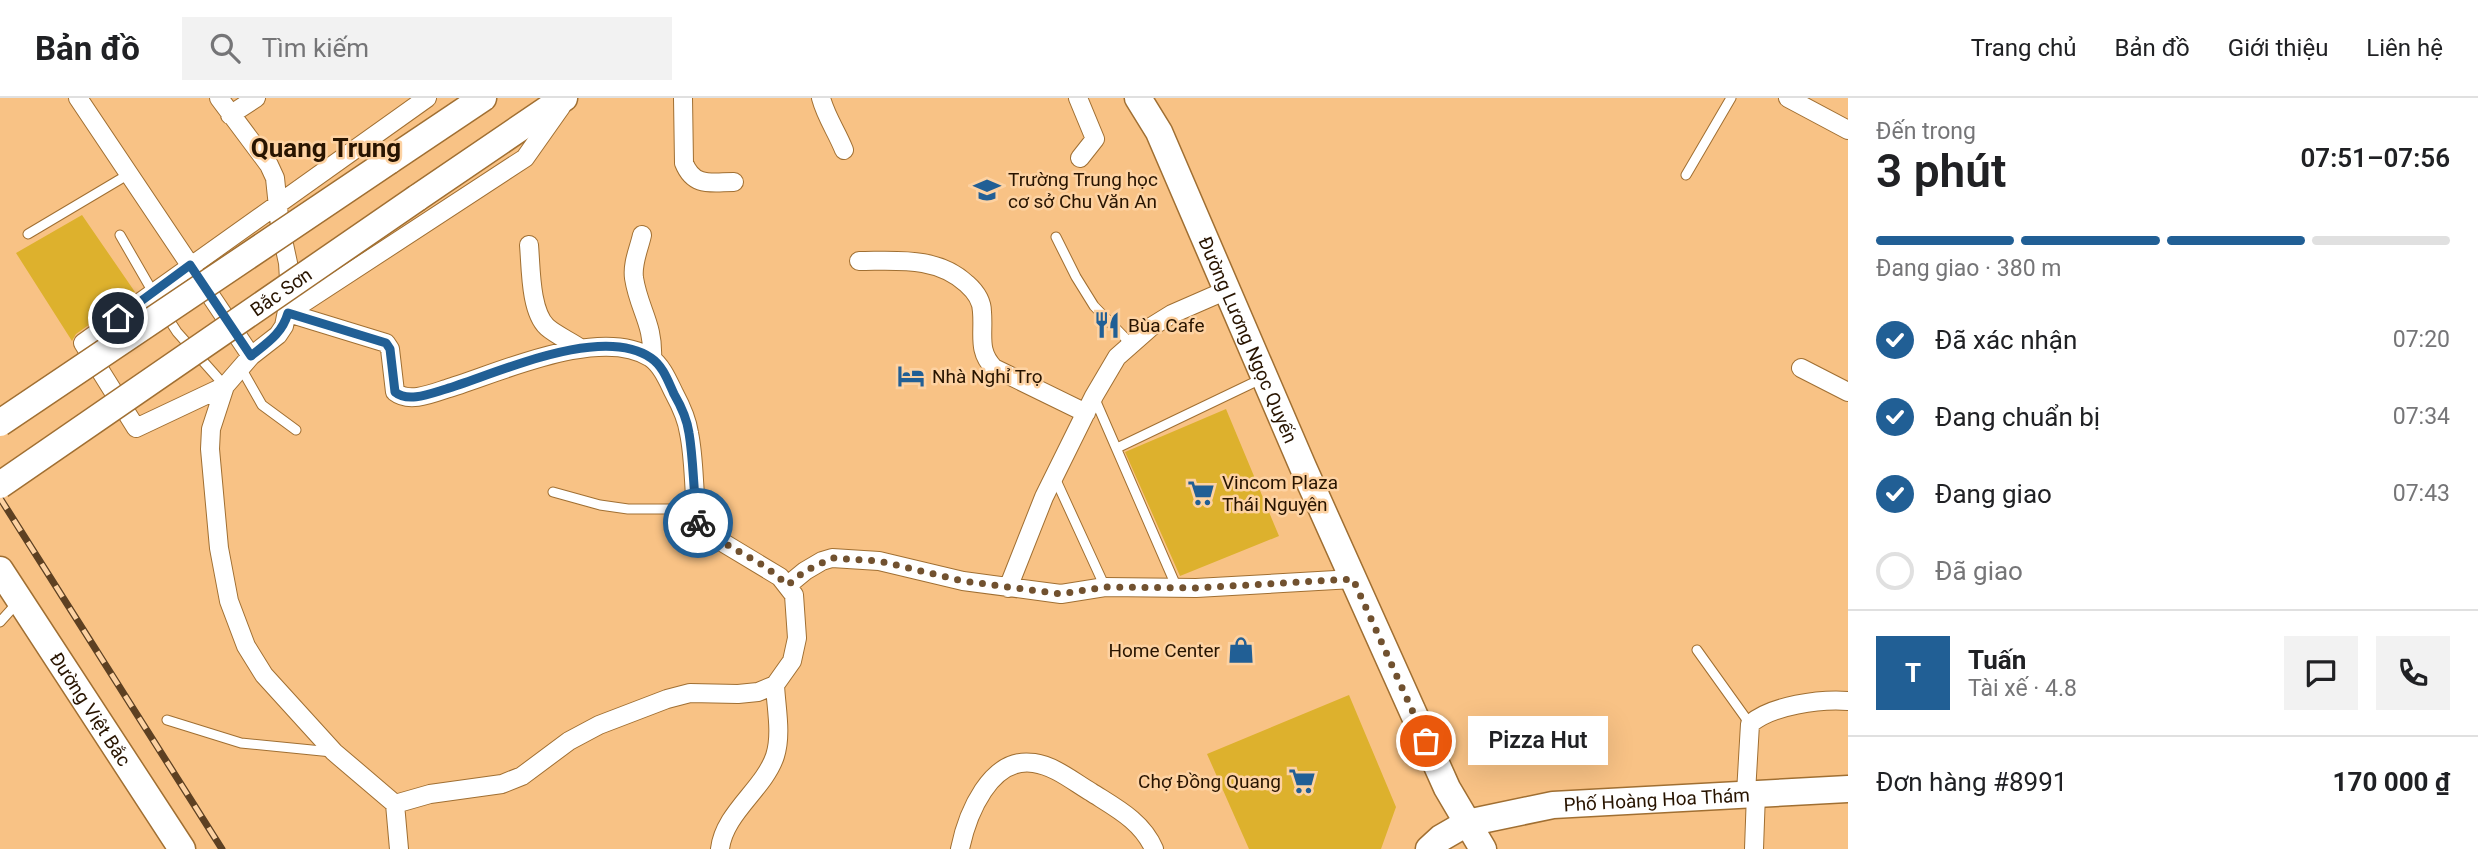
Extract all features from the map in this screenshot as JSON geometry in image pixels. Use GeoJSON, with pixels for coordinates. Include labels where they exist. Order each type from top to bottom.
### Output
{"type":"FeatureCollection","features":[{"type":"Feature","properties":{"kind":"main road"},"geometry":{"type":"LineString","coordinates":[[0,423],[483,98]]}},
{"type":"Feature","properties":{"kind":"main road","name":"Bắc Sơn"},"geometry":{"type":"LineString","coordinates":[[0,485],[566,98]]}},
{"type":"Feature","properties":{"kind":"main road","name":"Đường Lương Ngọc Quyến"},"geometry":{"type":"LineString","coordinates":[[1138,98],[1159,132],[1447,788],[1483,849]]}},
{"type":"Feature","properties":{"kind":"main road","name":"Đường Việt Bắc"},"geometry":{"type":"LineString","coordinates":[[0,570],[182,849]]}},
{"type":"Feature","properties":{"kind":"main road","name":"Phố Hoàng Hoa Thám"},"geometry":{"type":"LineString","coordinates":[[1429,849],[1441,838],[1467,823],[1552,805],[1848,789]]}},
{"type":"Feature","properties":{"kind":"street"},"geometry":{"type":"LineString","coordinates":[[78,98],[190,265],[246,362]]}},
{"type":"Feature","properties":{"kind":"street"},"geometry":{"type":"LineString","coordinates":[[219,98],[269,164],[275,178],[288,263],[290,296],[284,326],[225,386],[211,429],[210,449],[219,548],[233,616],[246,646],[264,675],[334,752],[395,804],[400,849]]}},
{"type":"Feature","properties":{"kind":"street"},"geometry":{"type":"LineString","coordinates":[[230,115],[256,98]]}},
{"type":"Feature","properties":{"kind":"street"},"geometry":{"type":"LineString","coordinates":[[225,386],[136,428],[83,343],[427,98]]}},
{"type":"Feature","properties":{"kind":"street"},"geometry":{"type":"LineString","coordinates":[[288,313],[525,158],[566,98]]}},
{"type":"Feature","properties":{"kind":"street"},"geometry":{"type":"LineString","coordinates":[[683,98],[684,163],[688,173],[699,181],[734,182]]}},
{"type":"Feature","properties":{"kind":"street"},"geometry":{"type":"LineString","coordinates":[[821,98],[825,114],[837,131],[844,150]]}},
{"type":"Feature","properties":{"kind":"street"},"geometry":{"type":"LineString","coordinates":[[1078,98],[1095,139],[1080,158]]}},
{"type":"Feature","properties":{"kind":"street"},"geometry":{"type":"LineString","coordinates":[[1788,98],[1848,130]]}},
{"type":"Feature","properties":{"kind":"street"},"geometry":{"type":"LineString","coordinates":[[642,235],[635,260],[634,279],[652,333],[652,359]]}},
{"type":"Feature","properties":{"kind":"street"},"geometry":{"type":"LineString","coordinates":[[529,245],[534,296],[541,317],[546,326],[580,348]]}},
{"type":"Feature","properties":{"kind":"street"},"geometry":{"type":"LineString","coordinates":[[859,261],[918,261],[956,274],[979,297],[982,309],[982,350],[986,360],[994,368],[1086,413]]}},
{"type":"Feature","properties":{"kind":"street"},"geometry":{"type":"LineString","coordinates":[[1008,588],[1044,497],[1116,357],[1130,343],[1172,314],[1227,290]]}},
{"type":"Feature","properties":{"kind":"street"},"geometry":{"type":"LineString","coordinates":[[288,313],[386,343],[390,349],[395,392],[406,397],[427,395],[580,348],[615,346],[637,351],[652,359],[662,370],[684,413],[690,434],[698,523],[707,533],[766,567],[788,585],[794,595],[797,638],[792,661],[775,685],[758,692],[690,693],[667,699],[599,725],[569,741],[522,776],[502,785],[430,794],[395,804]]}},
{"type":"Feature","properties":{"kind":"street"},"geometry":{"type":"LineString","coordinates":[[1801,368],[1848,392]]}},
{"type":"Feature","properties":{"kind":"street"},"geometry":{"type":"LineString","coordinates":[[788,585],[822,561],[848,558],[879,561],[963,581],[1061,594],[1105,587],[1256,586],[1353,579]]}},
{"type":"Feature","properties":{"kind":"street"},"geometry":{"type":"LineString","coordinates":[[720,849],[726,828],[775,757],[778,736],[775,685]]}},
{"type":"Feature","properties":{"kind":"street"},"geometry":{"type":"LineString","coordinates":[[1754,849],[1750,724],[1760,715],[1785,708],[1829,699],[1848,701]]}},
{"type":"Feature","properties":{"kind":"street"},"geometry":{"type":"LineString","coordinates":[[960,849],[972,811],[990,781],[1003,770],[1018,764],[1033,763],[1054,770],[1136,821],[1154,849]]}},
{"type":"Feature","properties":{"kind":"lane"},"geometry":{"type":"LineString","coordinates":[[1686,174],[1731,98]]}},
{"type":"Feature","properties":{"kind":"lane"},"geometry":{"type":"LineString","coordinates":[[28,234],[129,174]]}},
{"type":"Feature","properties":{"kind":"lane"},"geometry":{"type":"LineString","coordinates":[[120,234],[177,332],[225,386]]}},
{"type":"Feature","properties":{"kind":"lane"},"geometry":{"type":"LineString","coordinates":[[1056,237],[1094,306],[1130,343]]}},
{"type":"Feature","properties":{"kind":"lane"},"geometry":{"type":"LineString","coordinates":[[246,362],[262,405],[296,430]]}},
{"type":"Feature","properties":{"kind":"lane"},"geometry":{"type":"LineString","coordinates":[[1118,448],[1265,378]]}},
{"type":"Feature","properties":{"kind":"lane"},"geometry":{"type":"LineString","coordinates":[[1094,396],[1177,588]]}},
{"type":"Feature","properties":{"kind":"lane"},"geometry":{"type":"LineString","coordinates":[[1054,477],[1105,587]]}},
{"type":"Feature","properties":{"kind":"lane"},"geometry":{"type":"LineString","coordinates":[[553,492],[600,505],[628,509],[696,509]]}},
{"type":"Feature","properties":{"kind":"lane"},"geometry":{"type":"LineString","coordinates":[[0,622],[19,600]]}},
{"type":"Feature","properties":{"kind":"lane"},"geometry":{"type":"LineString","coordinates":[[1697,650],[1750,724]]}},
{"type":"Feature","properties":{"kind":"lane"},"geometry":{"type":"LineString","coordinates":[[167,720],[241,743],[334,752]]}},
{"type":"Feature","properties":{"kind":"building"},"geometry":{"type":"Polygon","coordinates":[[[82,215],[135,292],[76,334],[72,341],[16,253],[82,215]]]}},
{"type":"Feature","properties":{"kind":"building","name":"Vincom Plaza Thái Nguyên"},"geometry":{"type":"Polygon","coordinates":[[[1226,409],[1279,536],[1180,576],[1125,452],[1226,409]]]}},
{"type":"Feature","properties":{"kind":"building","name":"Chợ Đồng Quang"},"geometry":{"type":"Polygon","coordinates":[[[1349,695],[1396,807],[1381,849],[1249,849],[1207,754],[1349,695]]]}},
{"type":"Feature","properties":{"kind":"railway"},"geometry":{"type":"LineString","coordinates":[[0,498],[222,849]]}},
{"type":"Feature","properties":{"kind":"way so far"},"geometry":{"type":"LineString","coordinates":[[698,523],[707,533],[766,567],[788,585],[805,571],[832,558],[879,561],[963,581],[1048,594],[1073,594],[1105,587],[1196,588],[1353,579],[1426,741]]}},
{"type":"Feature","properties":{"kind":"place","name":"Trường Trung học cơ sở Chu Văn An"},"geometry":{"type":"Point","coordinates":[987,190]}},
{"type":"Feature","properties":{"kind":"place","name":"Bùa Cafe"},"geometry":{"type":"Point","coordinates":[1107,325]}},
{"type":"Feature","properties":{"kind":"place","name":"Nhà Nghỉ Trọ"},"geometry":{"type":"Point","coordinates":[911,376]}},
{"type":"Feature","properties":{"kind":"place","name":"Vincom Plaza Thái Nguyên"},"geometry":{"type":"Point","coordinates":[1201,493]}},
{"type":"Feature","properties":{"kind":"place","name":"Home Center"},"geometry":{"type":"Point","coordinates":[1241,650]}},
{"type":"Feature","properties":{"kind":"place","name":"Pizza Hut"},"geometry":{"type":"Point","coordinates":[1426,741]}},
{"type":"Feature","properties":{"kind":"place","name":"Chợ Đồng Quang"},"geometry":{"type":"Point","coordinates":[1302,781]}},
{"type":"Feature","properties":{"kind":"district","name":"Quang Trung"},"geometry":{"type":"Point","coordinates":[326,148]}},
{"type":"Feature","properties":{"kind":"route"},"geometry":{"type":"LineString","coordinates":[[118,318],[190,265],[251,356],[278,335],[288,313],[386,343],[390,349],[395,392],[406,397],[427,395],[580,348],[615,346],[637,351],[652,359],[662,370],[684,413],[690,434],[698,523]]}}]}
